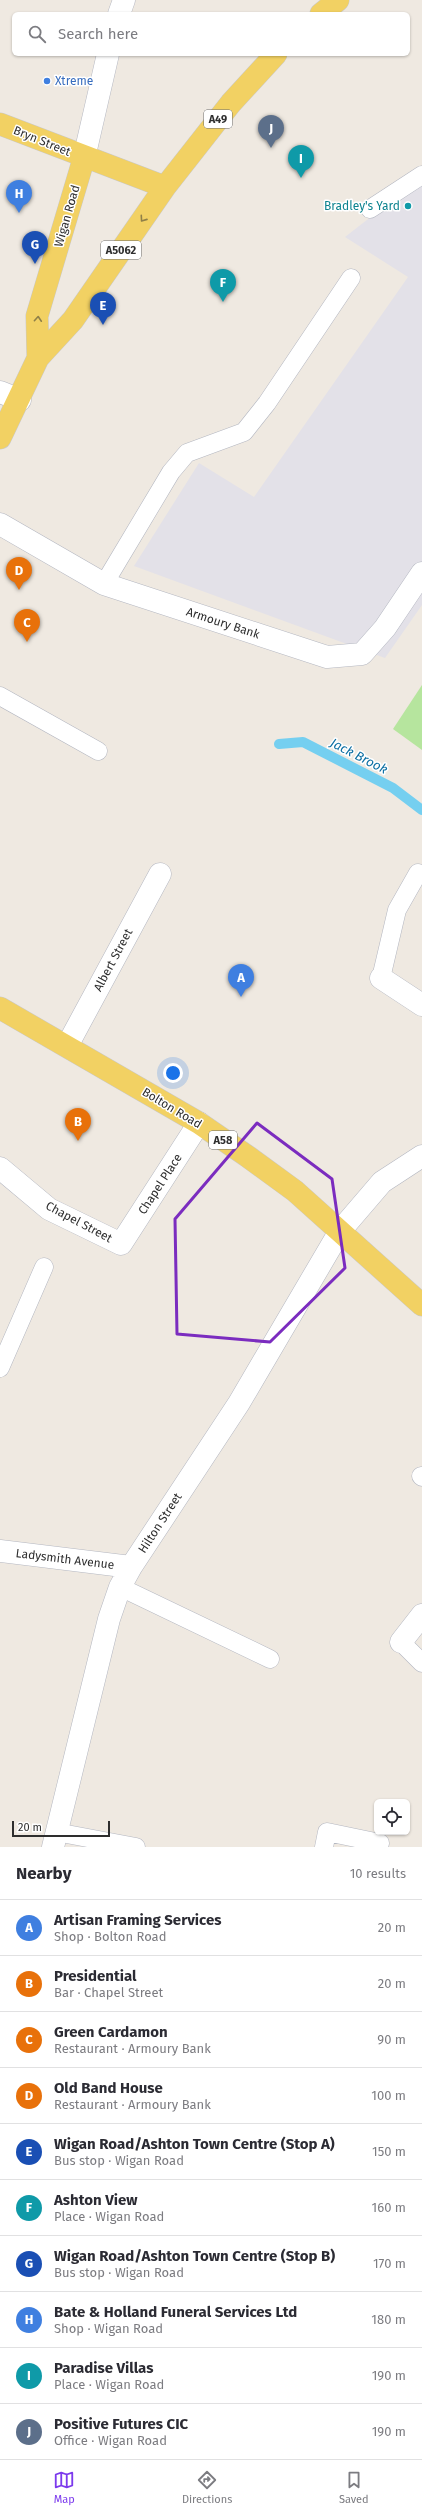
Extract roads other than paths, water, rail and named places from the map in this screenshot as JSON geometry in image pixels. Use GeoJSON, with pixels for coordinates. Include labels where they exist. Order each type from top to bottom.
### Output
{"type":"FeatureCollection","features":[{"type":"Feature","properties":{"kind":"main road"},"geometry":{"type":"LineString","coordinates":[[323,12],[338,0]]}},
{"type":"Feature","properties":{"kind":"main road","name":"Wigan Road"},"geometry":{"type":"LineString","coordinates":[[0,438],[10,396],[38,358],[73,320],[165,187],[231,103],[274,56]]}},
{"type":"Feature","properties":{"kind":"main road","name":"Bryn Street"},"geometry":{"type":"LineString","coordinates":[[0,124],[84,158]]}},
{"type":"Feature","properties":{"kind":"main road"},"geometry":{"type":"LineString","coordinates":[[84,158],[165,187]]}},
{"type":"Feature","properties":{"kind":"main road","name":"Wigan Road"},"geometry":{"type":"LineString","coordinates":[[38,358],[37,316],[84,158]]}},
{"type":"Feature","properties":{"kind":"main road","name":"Bolton Road"},"geometry":{"type":"LineString","coordinates":[[0,1008],[199,1124],[289,1187],[422,1305]]}},
{"type":"Feature","properties":{"kind":"street"},"geometry":{"type":"LineString","coordinates":[[121,12],[124,0]]}},
{"type":"Feature","properties":{"kind":"street"},"geometry":{"type":"LineString","coordinates":[[84,158],[108,56]]}},
{"type":"Feature","properties":{"kind":"street","name":"Armoury Bank"},"geometry":{"type":"LineString","coordinates":[[0,524],[104,584],[327,657],[362,654],[385,628],[422,573]]}},
{"type":"Feature","properties":{"kind":"street","name":"Albert Street"},"geometry":{"type":"LineString","coordinates":[[67,1046],[160,874]]}},
{"type":"Feature","properties":{"kind":"street"},"geometry":{"type":"LineString","coordinates":[[381,978],[422,1005]]}},
{"type":"Feature","properties":{"kind":"street","name":"Chapel Place"},"geometry":{"type":"LineString","coordinates":[[121,1244],[199,1124]]}},
{"type":"Feature","properties":{"kind":"street","name":"Hilton Street"},"geometry":{"type":"LineString","coordinates":[[54,1839],[109,1618],[120,1587],[131,1567],[239,1403],[340,1231],[382,1182],[422,1156]]}},
{"type":"Feature","properties":{"kind":"street","name":"Chapel Street"},"geometry":{"type":"LineString","coordinates":[[0,1168],[49,1209],[121,1244]]}},
{"type":"Feature","properties":{"kind":"street","name":"Ladysmith Avenue"},"geometry":{"type":"LineString","coordinates":[[0,1551],[131,1567]]}},
{"type":"Feature","properties":{"kind":"street"},"geometry":{"type":"LineString","coordinates":[[401,1642],[422,1615]]}},
{"type":"Feature","properties":{"kind":"lane"},"geometry":{"type":"LineString","coordinates":[[370,209],[422,175]]}},
{"type":"Feature","properties":{"kind":"lane"},"geometry":{"type":"LineString","coordinates":[[104,584],[172,472],[187,453],[244,432],[267,403],[351,278]]}},
{"type":"Feature","properties":{"kind":"lane"},"geometry":{"type":"LineString","coordinates":[[0,696],[98,751]]}},
{"type":"Feature","properties":{"kind":"lane"},"geometry":{"type":"LineString","coordinates":[[381,978],[397,910],[418,873]]}},
{"type":"Feature","properties":{"kind":"lane"},"geometry":{"type":"LineString","coordinates":[[0,1368],[44,1267]]}},
{"type":"Feature","properties":{"kind":"lane"},"geometry":{"type":"LineString","coordinates":[[120,1587],[270,1659]]}},
{"type":"Feature","properties":{"kind":"lane"},"geometry":{"type":"LineString","coordinates":[[401,1642],[422,1663]]}},
{"type":"Feature","properties":{"kind":"lane"},"geometry":{"type":"LineString","coordinates":[[324,1847],[327,1832],[380,1843]]}},
{"type":"Feature","properties":{"kind":"lane"},"geometry":{"type":"LineString","coordinates":[[54,1839],[136,1847]]}},
{"type":"Feature","properties":{"kind":"waterway","name":"Jack Brook"},"geometry":{"type":"LineString","coordinates":[[279,744],[303,742],[393,788],[422,810]]}},
{"type":"Feature","properties":{"kind":"place","name":"Xtreme"},"geometry":{"type":"Point","coordinates":[47,81]}},
{"type":"Feature","properties":{"kind":"place","name":"Positive Futures CIC"},"geometry":{"type":"Point","coordinates":[271,148]}},
{"type":"Feature","properties":{"kind":"place","name":"Paradise Villas"},"geometry":{"type":"Point","coordinates":[301,178]}},
{"type":"Feature","properties":{"kind":"place","name":"Bradley's Yard"},"geometry":{"type":"Point","coordinates":[408,206]}},
{"type":"Feature","properties":{"kind":"place","name":"Bate & Holland Funeral Services Ltd"},"geometry":{"type":"Point","coordinates":[19,213]}},
{"type":"Feature","properties":{"kind":"place","name":"Wigan Road/Ashton Town Centre (Stop B)"},"geometry":{"type":"Point","coordinates":[35,264]}},
{"type":"Feature","properties":{"kind":"place","name":"Ashton View"},"geometry":{"type":"Point","coordinates":[223,302]}},
{"type":"Feature","properties":{"kind":"place","name":"Wigan Road/Ashton Town Centre (Stop A)"},"geometry":{"type":"Point","coordinates":[103,325]}},
{"type":"Feature","properties":{"kind":"place","name":"Old Band House"},"geometry":{"type":"Point","coordinates":[19,590]}},
{"type":"Feature","properties":{"kind":"place","name":"Green Cardamon"},"geometry":{"type":"Point","coordinates":[27,642]}},
{"type":"Feature","properties":{"kind":"place","name":"Artisan Framing Services"},"geometry":{"type":"Point","coordinates":[241,997]}},
{"type":"Feature","properties":{"kind":"place","name":"Presidential"},"geometry":{"type":"Point","coordinates":[78,1141]}}]}
